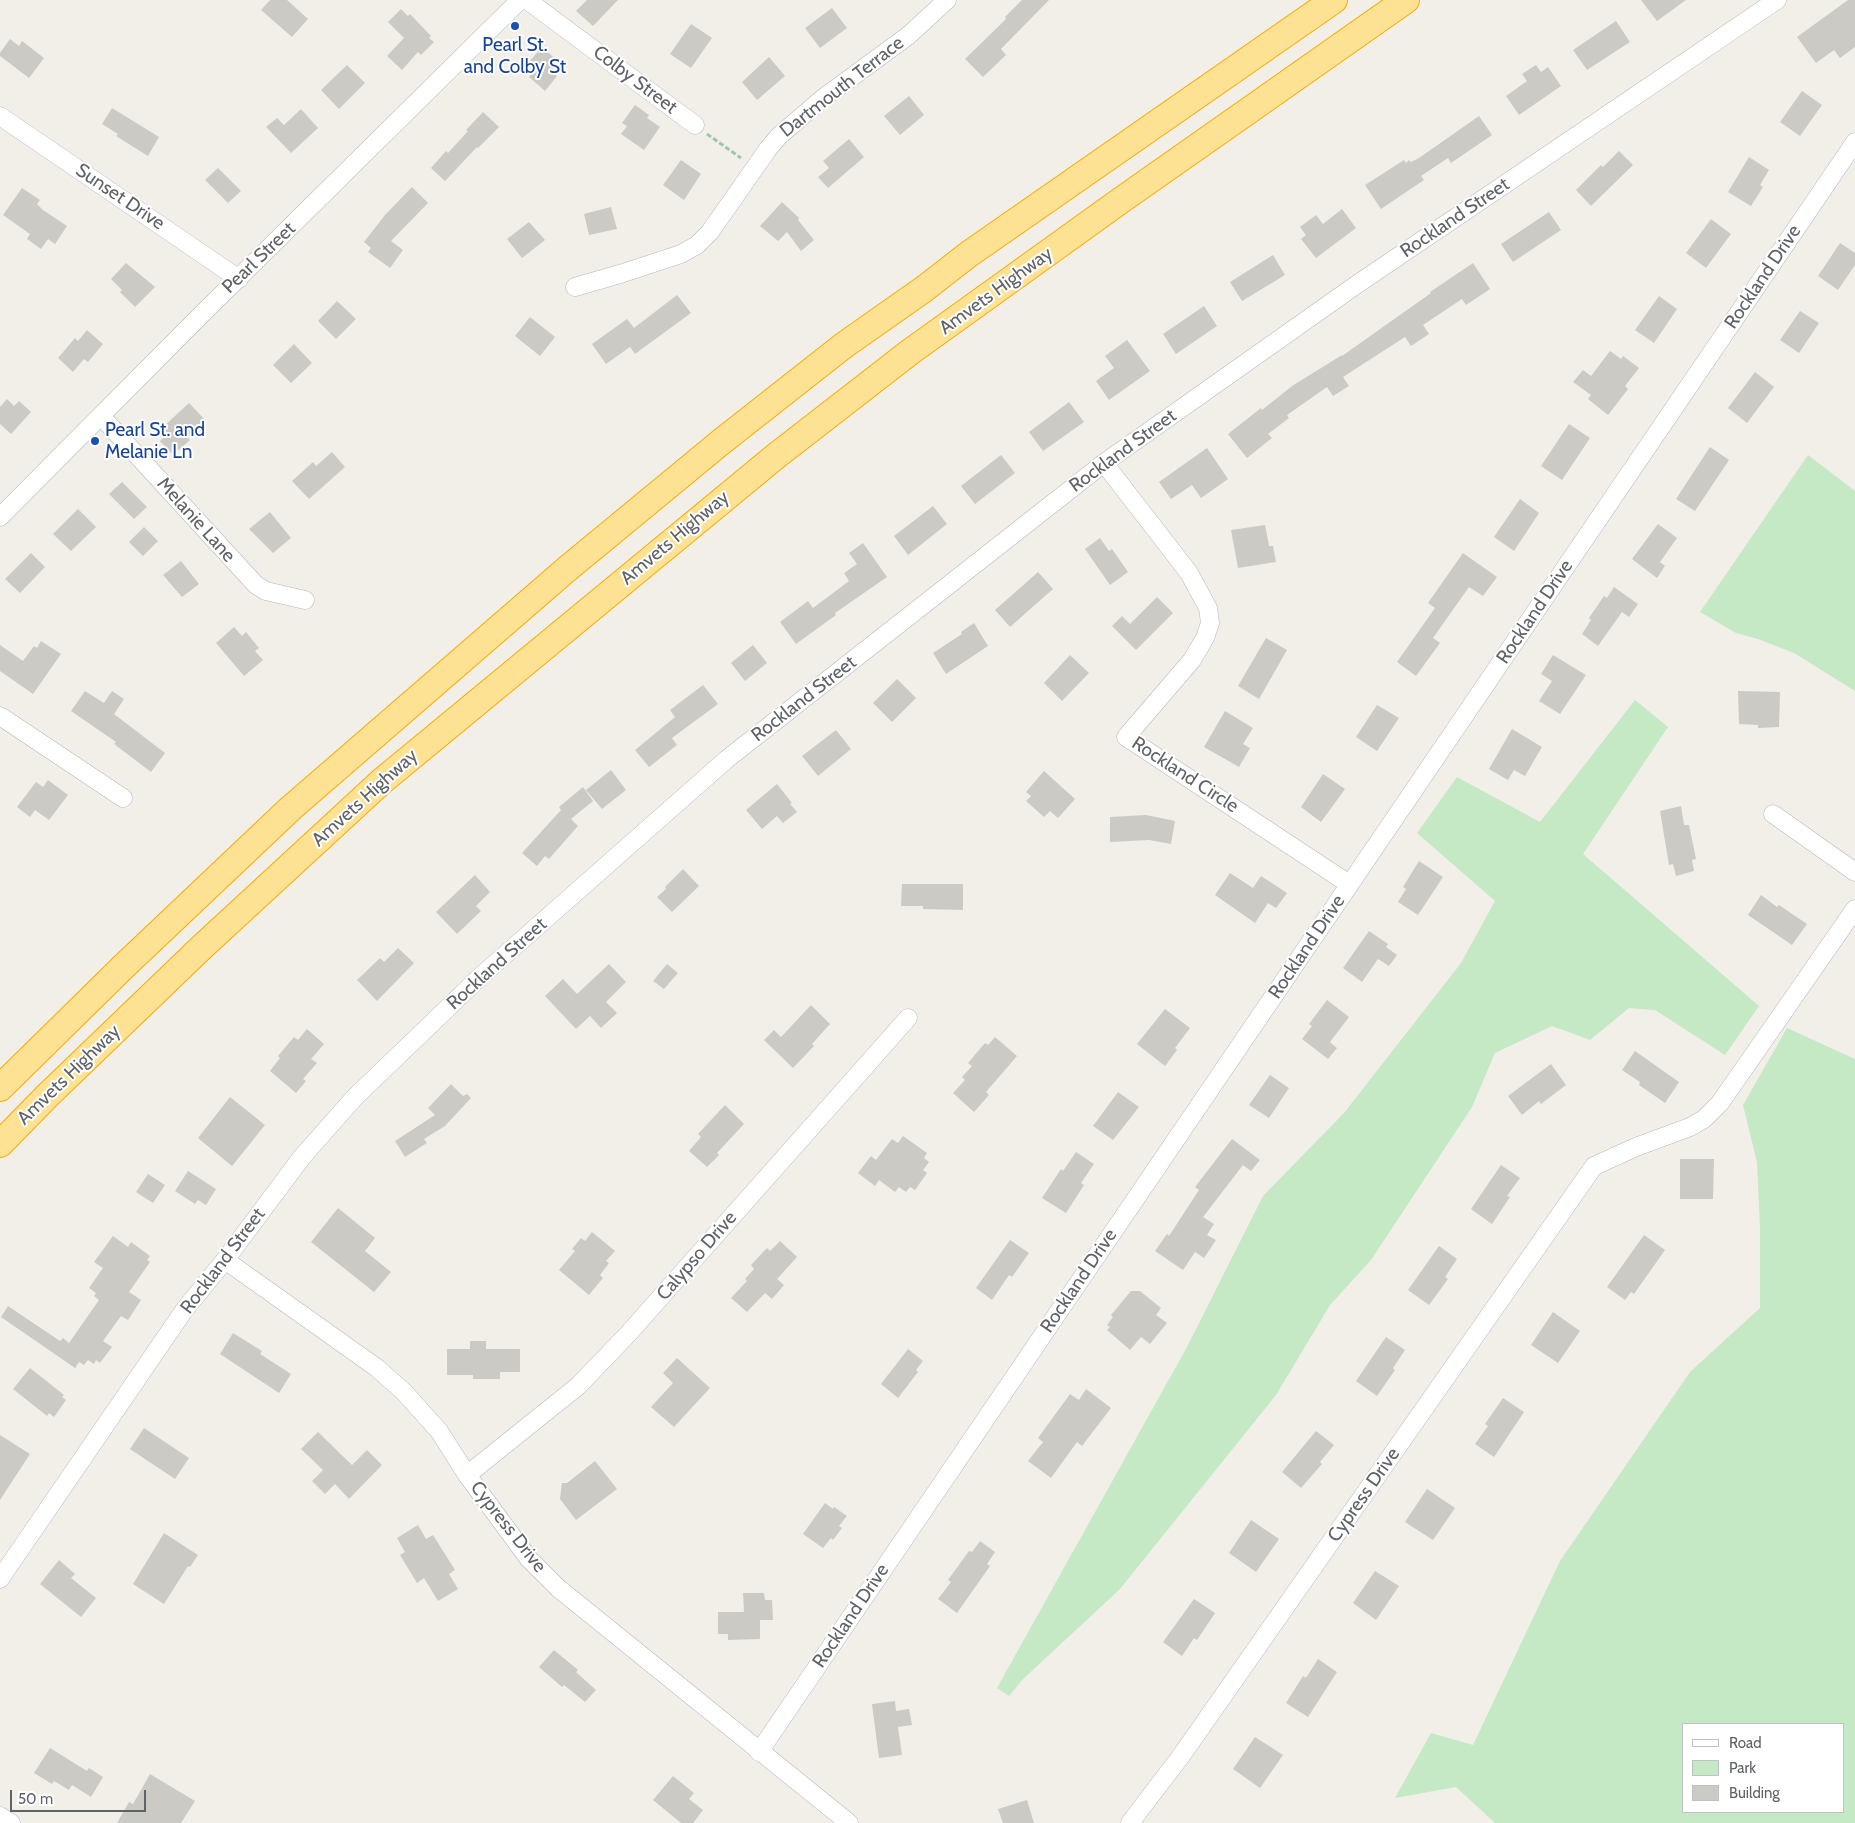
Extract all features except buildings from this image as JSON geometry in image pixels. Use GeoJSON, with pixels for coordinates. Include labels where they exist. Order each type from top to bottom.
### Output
{"type":"FeatureCollection","features":[{"type":"Feature","properties":{"kind":"highway","name":"Amvets Highway"},"geometry":{"type":"LineString","coordinates":[[0,1088],[130,960],[291,808],[559,575],[713,449],[843,346],[924,289],[969,254],[1334,0]]}},
{"type":"Feature","properties":{"kind":"highway","name":"Amvets Highway"},"geometry":{"type":"LineString","coordinates":[[0,1144],[48,1095],[202,947],[382,781],[776,456],[910,352],[1120,201],[1406,0]]}},
{"type":"Feature","properties":{"kind":"street","name":"Pearl Street"},"geometry":{"type":"LineString","coordinates":[[0,517],[205,311],[520,0]]}},
{"type":"Feature","properties":{"kind":"street","name":"Colby Street"},"geometry":{"type":"LineString","coordinates":[[527,0],[695,125]]}},
{"type":"Feature","properties":{"kind":"street","name":"Dartmouth Terrace"},"geometry":{"type":"LineString","coordinates":[[575,286],[629,272],[682,254],[694,247],[710,232],[780,136],[830,93],[909,35],[947,0]]}},
{"type":"Feature","properties":{"kind":"street","name":"Rockland Street"},"geometry":{"type":"LineString","coordinates":[[0,1579],[185,1309],[225,1260],[302,1157],[355,1096],[481,976],[727,759],[1104,463],[1364,280],[1777,0]]}},
{"type":"Feature","properties":{"kind":"street","name":"Sunset Drive"},"geometry":{"type":"LineString","coordinates":[[0,116],[239,279]]}},
{"type":"Feature","properties":{"kind":"street","name":"Rockland Drive"},"geometry":{"type":"LineString","coordinates":[[759,1752],[1855,142]]}},
{"type":"Feature","properties":{"kind":"street","name":"Melanie Lane"},"geometry":{"type":"LineString","coordinates":[[101,416],[256,585],[266,592],[305,600]]}},
{"type":"Feature","properties":{"kind":"street","name":"Rockland Circle"},"geometry":{"type":"LineString","coordinates":[[1104,463],[1189,574],[1208,608],[1210,623],[1205,638],[1192,660],[1126,737],[1350,884]]}},
{"type":"Feature","properties":{"kind":"street"},"geometry":{"type":"LineString","coordinates":[[0,716],[123,798]]}},
{"type":"Feature","properties":{"kind":"street"},"geometry":{"type":"LineString","coordinates":[[1773,814],[1855,872]]}},
{"type":"Feature","properties":{"kind":"street","name":"Cypress Drive"},"geometry":{"type":"LineString","coordinates":[[1130,1823],[1181,1756],[1594,1166],[1636,1147],[1690,1127],[1704,1119],[1720,1104],[1855,909]]}},
{"type":"Feature","properties":{"kind":"street","name":"Calypso Drive"},"geometry":{"type":"LineString","coordinates":[[467,1475],[578,1386],[610,1353],[908,1018]]}},
{"type":"Feature","properties":{"kind":"street","name":"Cypress Drive"},"geometry":{"type":"LineString","coordinates":[[225,1260],[377,1368],[397,1386],[439,1431],[467,1475],[529,1559],[558,1588],[849,1823]]}},
{"type":"Feature","properties":{"kind":"street"},"geometry":{"type":"LineString","coordinates":[[0,1816],[11,1823]]}},
{"type":"Feature","properties":{"kind":"path"},"geometry":{"type":"LineString","coordinates":[[695,125],[755,168]]}},
{"type":"Feature","properties":{"kind":"green space"},"geometry":{"type":"Polygon","coordinates":[[[1808,455],[1855,491],[1855,691],[1794,653],[1736,633],[1700,612],[1808,455]]]}},
{"type":"Feature","properties":{"kind":"green space"},"geometry":{"type":"Polygon","coordinates":[[[1635,700],[1668,727],[1583,854],[1759,1006],[1725,1055],[1655,1010],[1629,1008],[1590,1040],[1552,1026],[1495,1053],[1472,1107],[1371,1260],[1330,1305],[1276,1395],[1120,1589],[1022,1680],[1009,1696],[997,1688],[1187,1347],[1263,1196],[1344,1113],[1461,963],[1495,901],[1417,833],[1457,777],[1540,822],[1635,700]]]}},
{"type":"Feature","properties":{"kind":"green space"},"geometry":{"type":"Polygon","coordinates":[[[1787,1028],[1855,1059],[1855,1823],[1495,1823],[1456,1787],[1395,1798],[1431,1733],[1473,1745],[1560,1561],[1690,1372],[1760,1308],[1760,1228],[1757,1162],[1743,1105],[1787,1028]]]}},
{"type":"Feature","properties":{"kind":"place","name":"Pearl St. and Colby St"},"geometry":{"type":"Point","coordinates":[515,26]}},
{"type":"Feature","properties":{"kind":"place","name":"Pearl St. and Melanie Ln"},"geometry":{"type":"Point","coordinates":[95,441]}}]}
